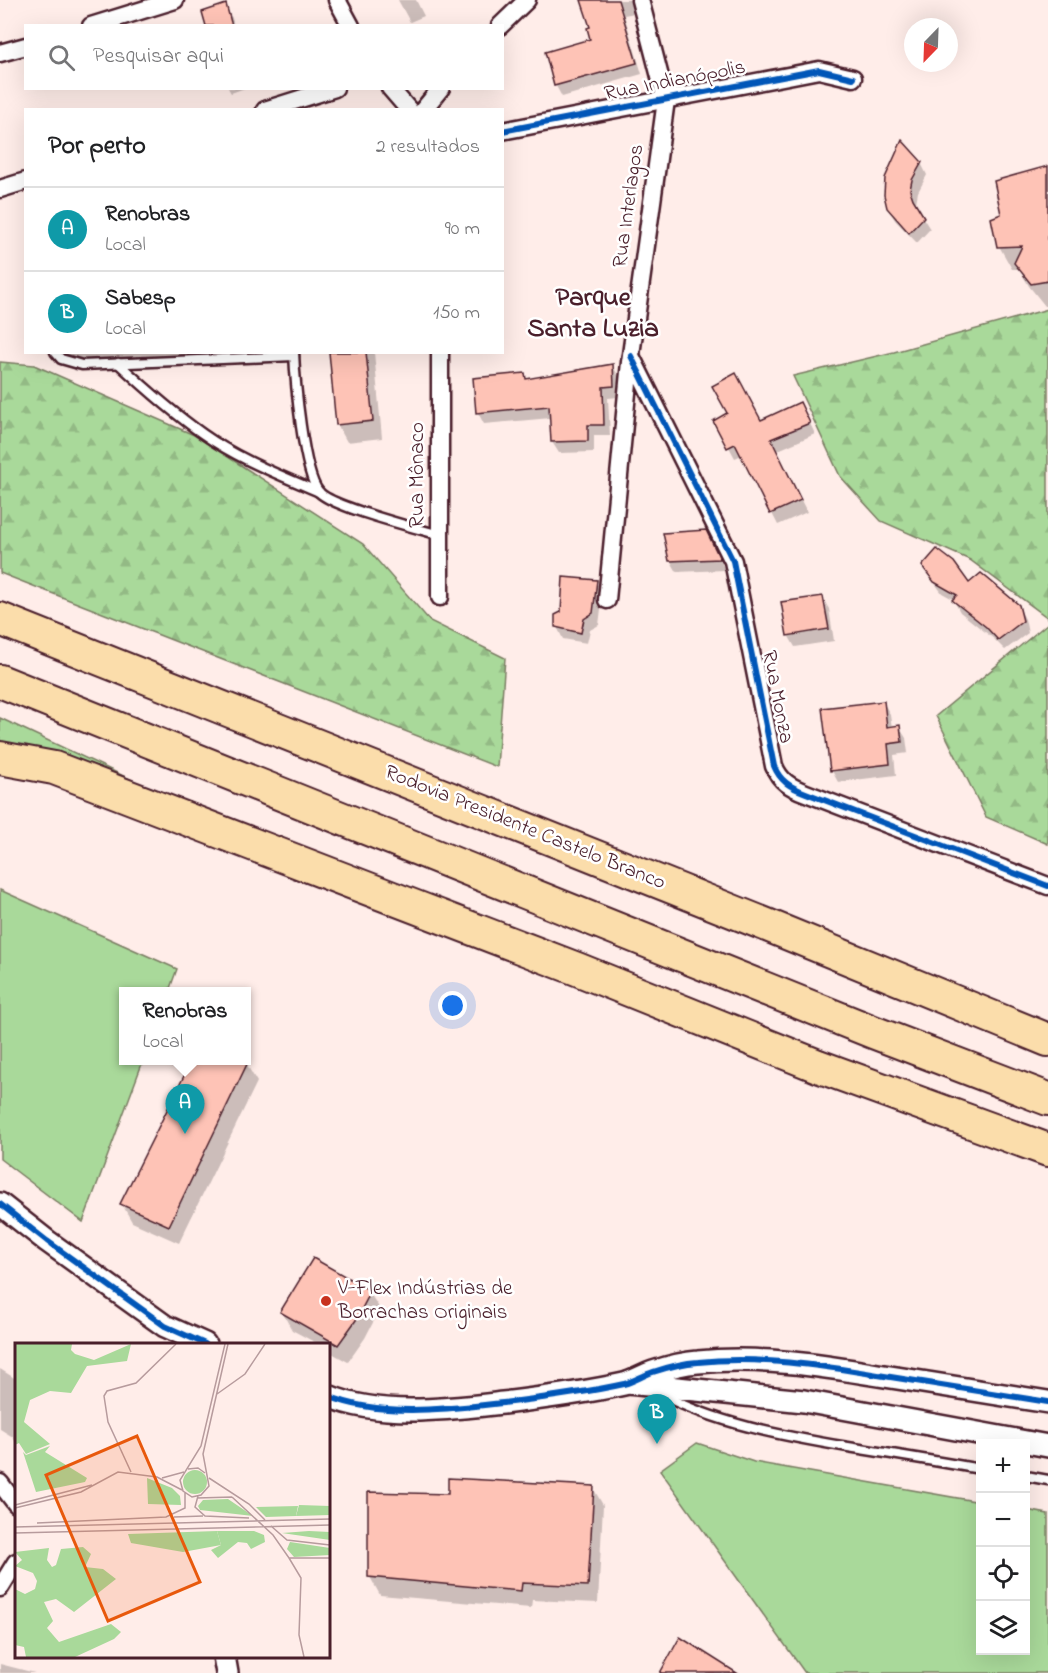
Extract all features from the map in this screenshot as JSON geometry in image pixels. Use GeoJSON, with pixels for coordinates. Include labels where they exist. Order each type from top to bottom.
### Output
{"type":"FeatureCollection","features":[{"type":"Feature","properties":{"kind":"highway","name":"Rodovia Presidente Castelo Branco"},"geometry":{"type":"LineString","coordinates":[[0,619],[745,916],[1048,1040]]}},
{"type":"Feature","properties":{"kind":"highway"},"geometry":{"type":"LineString","coordinates":[[0,681],[862,1028],[1048,1099]]}},
{"type":"Feature","properties":{"kind":"highway"},"geometry":{"type":"LineString","coordinates":[[0,746],[566,965],[818,1066],[1048,1150]]}},
{"type":"Feature","properties":{"kind":"highway"},"geometry":{"type":"LineString","coordinates":[[0,759],[54,768]]}},
{"type":"Feature","properties":{"kind":"street"},"geometry":{"type":"LineString","coordinates":[[96,24],[136,6],[175,0]]}},
{"type":"Feature","properties":{"kind":"street"},"geometry":{"type":"LineString","coordinates":[[337,0],[350,24]]}},
{"type":"Feature","properties":{"kind":"street"},"geometry":{"type":"LineString","coordinates":[[502,24],[527,0]]}},
{"type":"Feature","properties":{"kind":"street","name":"Rua Interlagos"},"geometry":{"type":"LineString","coordinates":[[607,600],[631,356],[666,100],[640,0]]}},
{"type":"Feature","properties":{"kind":"street"},"geometry":{"type":"LineString","coordinates":[[0,53],[24,47]]}},
{"type":"Feature","properties":{"kind":"street","name":"Rua Indianópolis"},"geometry":{"type":"LineString","coordinates":[[504,131],[819,70],[853,78]]}},
{"type":"Feature","properties":{"kind":"street"},"geometry":{"type":"LineString","coordinates":[[271,108],[329,90]]}},
{"type":"Feature","properties":{"kind":"street"},"geometry":{"type":"LineString","coordinates":[[392,90],[407,108]]}},
{"type":"Feature","properties":{"kind":"street"},"geometry":{"type":"LineString","coordinates":[[425,108],[439,90]]}},
{"type":"Feature","properties":{"kind":"street"},"geometry":{"type":"LineString","coordinates":[[0,189],[24,182]]}},
{"type":"Feature","properties":{"kind":"street","name":"Rua Mônaco"},"geometry":{"type":"LineString","coordinates":[[440,354],[441,597]]}},
{"type":"Feature","properties":{"kind":"street","name":"Rua Monza"},"geometry":{"type":"LineString","coordinates":[[631,356],[733,561],[774,766],[779,777],[806,794],[1048,886]]}},
{"type":"Feature","properties":{"kind":"street"},"geometry":{"type":"LineString","coordinates":[[0,1204],[47,1241],[165,1326],[203,1343]]}},
{"type":"Feature","properties":{"kind":"street"},"geometry":{"type":"LineString","coordinates":[[636,1384],[653,1372],[676,1365],[698,1362],[781,1362],[1048,1402]]}},
{"type":"Feature","properties":{"kind":"street"},"geometry":{"type":"LineString","coordinates":[[330,1397],[365,1406],[406,1409],[441,1408],[553,1397],[636,1384],[804,1401],[1048,1446]]}},
{"type":"Feature","properties":{"kind":"street"},"geometry":{"type":"LineString","coordinates":[[0,1483],[15,1503]]}},
{"type":"Feature","properties":{"kind":"street"},"geometry":{"type":"LineString","coordinates":[[0,1588],[15,1564]]}},
{"type":"Feature","properties":{"kind":"street"},"geometry":{"type":"LineString","coordinates":[[224,1658],[228,1673]]}},
{"type":"Feature","properties":{"kind":"lane"},"geometry":{"type":"LineString","coordinates":[[57,354],[61,358],[82,365],[294,354],[303,440],[311,476],[320,492]]}},
{"type":"Feature","properties":{"kind":"lane"},"geometry":{"type":"LineString","coordinates":[[118,363],[159,401],[205,435],[238,455],[320,492],[336,504],[440,535]]}},
{"type":"Feature","properties":{"kind":"lane"},"geometry":{"type":"LineString","coordinates":[[636,1384],[712,1417],[780,1436],[976,1468]]}},
{"type":"Feature","properties":{"kind":"lane"},"geometry":{"type":"LineString","coordinates":[[1030,1477],[1048,1480]]}},
{"type":"Feature","properties":{"kind":"green space"},"geometry":{"type":"Polygon","coordinates":[[[1048,309],[1048,618],[970,560],[881,521],[840,476],[793,376],[894,352],[1048,309]]]}},
{"type":"Feature","properties":{"kind":"green space"},"geometry":{"type":"Polygon","coordinates":[[[0,362],[34,365],[194,435],[363,544],[430,621],[505,658],[497,767],[0,573],[0,362]]]}},
{"type":"Feature","properties":{"kind":"green space"},"geometry":{"type":"Polygon","coordinates":[[[1048,623],[1048,844],[986,817],[936,716],[1048,623]]]}},
{"type":"Feature","properties":{"kind":"green space"},"geometry":{"type":"Polygon","coordinates":[[[0,718],[162,794],[0,745],[0,718]]]}},
{"type":"Feature","properties":{"kind":"green space"},"geometry":{"type":"Polygon","coordinates":[[[0,890],[177,969],[170,987],[119,987],[119,1065],[142,1065],[83,1222],[0,1159],[0,890]]]}},
{"type":"Feature","properties":{"kind":"green space"},"geometry":{"type":"Polygon","coordinates":[[[697,1443],[754,1462],[976,1501],[976,1655],[1030,1655],[1030,1511],[1048,1514],[1048,1673],[805,1673],[660,1470],[697,1443]]]}},
{"type":"Feature","properties":{"kind":"building"},"geometry":{"type":"Polygon","coordinates":[[[581,0],[618,0],[637,63],[554,86],[545,52],[590,39],[587,28],[590,27],[581,0]]]}},
{"type":"Feature","properties":{"kind":"building"},"geometry":{"type":"Polygon","coordinates":[[[226,4],[231,24],[205,24],[202,12],[226,4]]]}},
{"type":"Feature","properties":{"kind":"building"},"geometry":{"type":"Polygon","coordinates":[[[902,140],[922,162],[912,180],[910,190],[924,217],[909,233],[887,208],[884,195],[885,178],[902,140]]]}},
{"type":"Feature","properties":{"kind":"building"},"geometry":{"type":"Polygon","coordinates":[[[1048,166],[1048,281],[1031,284],[1014,263],[1022,246],[997,247],[991,218],[1001,214],[994,181],[1048,166]]]}},
{"type":"Feature","properties":{"kind":"building"},"geometry":{"type":"Polygon","coordinates":[[[329,354],[366,354],[373,421],[336,425],[329,354]]]}},
{"type":"Feature","properties":{"kind":"building"},"geometry":{"type":"Polygon","coordinates":[[[613,364],[614,386],[603,387],[604,425],[588,425],[588,441],[551,442],[549,406],[476,413],[473,378],[525,373],[526,379],[613,364]]]}},
{"type":"Feature","properties":{"kind":"building"},"geometry":{"type":"Polygon","coordinates":[[[736,373],[761,420],[800,402],[810,423],[771,439],[801,500],[770,514],[735,444],[727,448],[713,421],[727,413],[712,386],[736,373]]]}},
{"type":"Feature","properties":{"kind":"building"},"geometry":{"type":"Polygon","coordinates":[[[706,530],[720,559],[669,561],[663,533],[706,530]]]}},
{"type":"Feature","properties":{"kind":"building"},"geometry":{"type":"Polygon","coordinates":[[[937,549],[954,562],[969,583],[981,573],[1019,605],[1023,621],[998,640],[986,627],[952,600],[957,595],[934,582],[922,566],[937,549]]]}},
{"type":"Feature","properties":{"kind":"building"},"geometry":{"type":"Polygon","coordinates":[[[563,577],[597,580],[593,613],[584,619],[581,633],[555,627],[555,615],[561,612],[563,577]]]}},
{"type":"Feature","properties":{"kind":"building"},"geometry":{"type":"Polygon","coordinates":[[[823,596],[829,629],[787,636],[781,602],[823,596]]]}},
{"type":"Feature","properties":{"kind":"building"},"geometry":{"type":"Polygon","coordinates":[[[884,701],[887,727],[900,725],[902,742],[888,744],[890,764],[830,771],[822,708],[884,701]]]}},
{"type":"Feature","properties":{"kind":"building"},"geometry":{"type":"Polygon","coordinates":[[[190,1065],[247,1065],[169,1226],[120,1204],[190,1065]]]}},
{"type":"Feature","properties":{"kind":"building","name":"V-Flex Indústrias de Borrachas Originais"},"geometry":{"type":"Polygon","coordinates":[[[313,1258],[371,1291],[356,1320],[338,1345],[280,1312],[313,1258]]]}},
{"type":"Feature","properties":{"kind":"building"},"geometry":{"type":"Polygon","coordinates":[[[448,1478],[594,1486],[588,1586],[522,1583],[521,1591],[368,1577],[368,1492],[448,1494],[448,1478]]]}},
{"type":"Feature","properties":{"kind":"building"},"geometry":{"type":"Polygon","coordinates":[[[680,1637],[737,1673],[660,1673],[680,1637]]]}},
{"type":"Feature","properties":{"kind":"cycle path"},"geometry":{"type":"LineString","coordinates":[[504,131],[819,70],[853,78]]}},
{"type":"Feature","properties":{"kind":"cycle path"},"geometry":{"type":"LineString","coordinates":[[631,356],[733,561],[774,766],[779,776],[800,791],[1048,886]]}},
{"type":"Feature","properties":{"kind":"cycle path"},"geometry":{"type":"LineString","coordinates":[[0,1204],[47,1241],[165,1326],[203,1343]]}},
{"type":"Feature","properties":{"kind":"cycle path"},"geometry":{"type":"LineString","coordinates":[[330,1397],[349,1403],[392,1409],[460,1408],[579,1393],[628,1383],[650,1373],[687,1363],[743,1360],[788,1362],[833,1368],[1048,1402]]}},
{"type":"Feature","properties":{"kind":"place","name":"Renobras"},"geometry":{"type":"Point","coordinates":[185,1134]}},
{"type":"Feature","properties":{"kind":"place","name":"V-Flex Indústrias de Borrachas Originais"},"geometry":{"type":"Point","coordinates":[326,1301]}},
{"type":"Feature","properties":{"kind":"place","name":"Sabesp"},"geometry":{"type":"Point","coordinates":[657,1444]}},
{"type":"Feature","properties":{"kind":"district","name":"Parque Santa Luzia"},"geometry":{"type":"Point","coordinates":[593,314]}}]}
